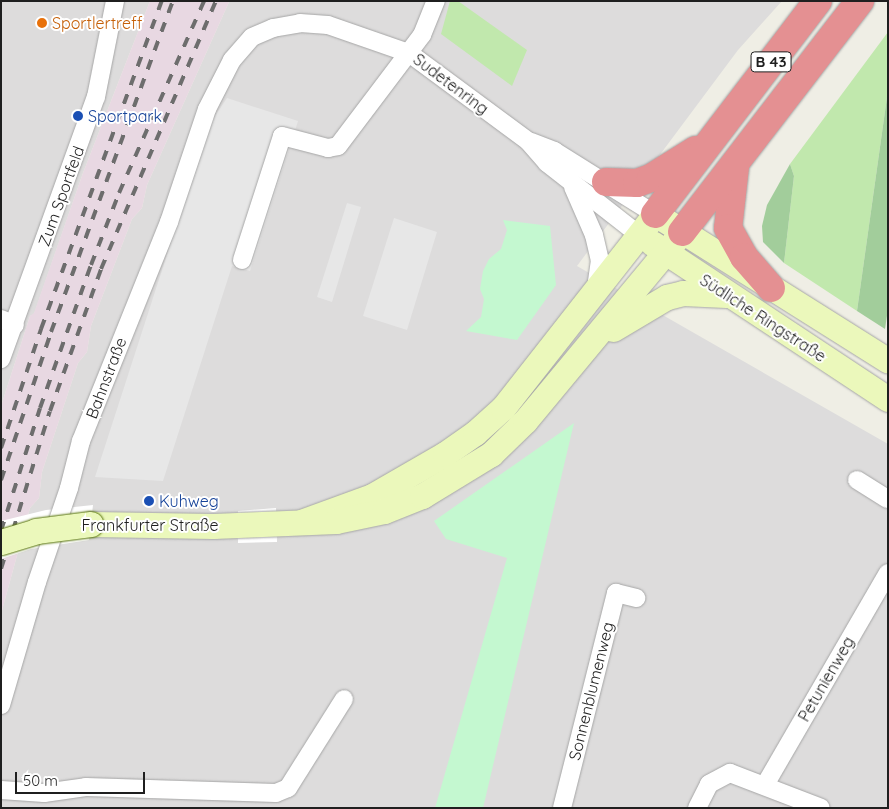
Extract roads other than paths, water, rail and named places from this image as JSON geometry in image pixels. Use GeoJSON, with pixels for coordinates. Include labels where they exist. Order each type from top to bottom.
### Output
{"type":"FeatureCollection","features":[{"type":"Feature","properties":{"kind":"highway","name":"B 43"},"geometry":{"type":"LineString","coordinates":[[647,224],[818,1]]}},
{"type":"Feature","properties":{"kind":"highway"},"geometry":{"type":"LineString","coordinates":[[674,243],[860,1]]}},
{"type":"Feature","properties":{"kind":"highway"},"geometry":{"type":"LineString","coordinates":[[606,182],[637,183],[651,178],[674,161],[706,145]]}},
{"type":"Feature","properties":{"kind":"highway"},"geometry":{"type":"LineString","coordinates":[[735,164],[728,228],[744,257],[771,288]]}},
{"type":"Feature","properties":{"kind":"street","name":"Zum Sportfeld"},"geometry":{"type":"LineString","coordinates":[[1,359],[8,322],[96,97],[115,1]]}},
{"type":"Feature","properties":{"kind":"street"},"geometry":{"type":"LineString","coordinates":[[242,260],[282,136],[328,148],[338,146],[422,35],[436,1]]}},
{"type":"Feature","properties":{"kind":"street","name":"Sudetenring"},"geometry":{"type":"LineString","coordinates":[[232,60],[252,37],[273,28],[300,23],[328,25],[409,52],[528,141],[547,164],[570,182],[647,224]]}},
{"type":"Feature","properties":{"kind":"street","name":"Bahnstraße"},"geometry":{"type":"LineString","coordinates":[[1,705],[37,582],[72,481],[81,441],[169,222],[207,109],[232,60]]}},
{"type":"Feature","properties":{"kind":"street","name":"Sudetenring"},"geometry":{"type":"LineString","coordinates":[[528,141],[554,152],[606,182],[647,224]]}},
{"type":"Feature","properties":{"kind":"street"},"geometry":{"type":"LineString","coordinates":[[570,182],[596,243],[600,260],[596,291]]}},
{"type":"Feature","properties":{"kind":"street"},"geometry":{"type":"LineString","coordinates":[[289,523],[372,496],[446,454],[475,433],[503,408],[647,224]]}},
{"type":"Feature","properties":{"kind":"street","name":"Südliche Ringstraße"},"geometry":{"type":"LineString","coordinates":[[647,224],[674,243],[727,296],[888,399]]}},
{"type":"Feature","properties":{"kind":"street","name":"Südliche Ringstraße"},"geometry":{"type":"LineString","coordinates":[[674,243],[771,288],[888,361]]}},
{"type":"Feature","properties":{"kind":"street","name":"Frankfurter Straße"},"geometry":{"type":"LineString","coordinates":[[1,542],[36,531],[91,524],[238,525],[289,523],[354,518],[384,511],[461,474],[491,454],[525,421],[674,243]]}},
{"type":"Feature","properties":{"kind":"street"},"geometry":{"type":"LineString","coordinates":[[592,343],[666,297],[691,293],[727,296]]}},
{"type":"Feature","properties":{"kind":"street"},"geometry":{"type":"LineString","coordinates":[[858,480],[888,499]]}},
{"type":"Feature","properties":{"kind":"street","name":"Petunienweg"},"geometry":{"type":"LineString","coordinates":[[765,785],[888,573]]}},
{"type":"Feature","properties":{"kind":"street","name":"Sonnenblumenweg"},"geometry":{"type":"LineString","coordinates":[[562,808],[616,593],[636,598]]}},
{"type":"Feature","properties":{"kind":"street"},"geometry":{"type":"LineString","coordinates":[[1,790],[44,793],[86,787],[276,794],[288,788],[344,698]]}},
{"type":"Feature","properties":{"kind":"street"},"geometry":{"type":"LineString","coordinates":[[697,808],[709,784],[723,774],[738,774],[765,785],[798,803],[821,808]]}},
{"type":"Feature","properties":{"kind":"railway"},"geometry":{"type":"LineString","coordinates":[[1,448],[41,329],[162,1]]}},
{"type":"Feature","properties":{"kind":"railway"},"geometry":{"type":"LineString","coordinates":[[1,480],[51,332],[173,1]]}},
{"type":"Feature","properties":{"kind":"railway"},"geometry":{"type":"LineString","coordinates":[[1,531],[40,408],[91,265],[119,193],[204,1]]}},
{"type":"Feature","properties":{"kind":"railway"},"geometry":{"type":"LineString","coordinates":[[1,569],[50,411],[101,269],[216,1]]}},
{"type":"Feature","properties":{"kind":"place","name":"Sportlertreff"},"geometry":{"type":"Point","coordinates":[42,23]}},
{"type":"Feature","properties":{"kind":"place","name":"Sportpark"},"geometry":{"type":"Point","coordinates":[78,116]}},
{"type":"Feature","properties":{"kind":"place","name":"Kuhweg"},"geometry":{"type":"Point","coordinates":[149,501]}}]}
